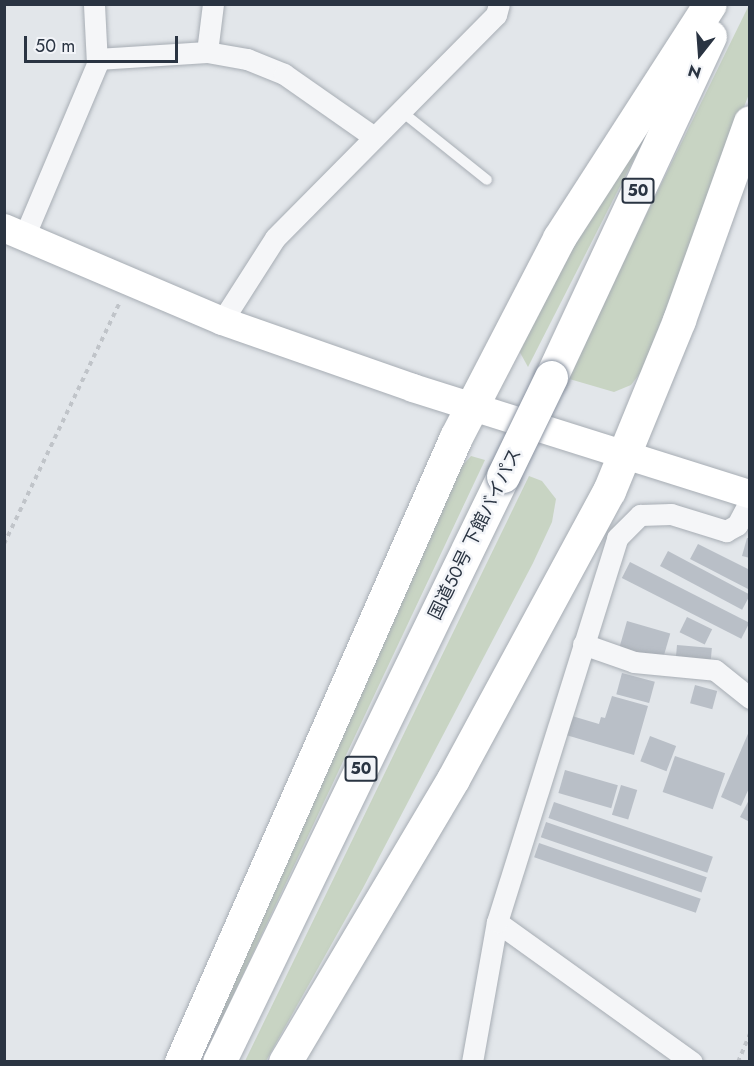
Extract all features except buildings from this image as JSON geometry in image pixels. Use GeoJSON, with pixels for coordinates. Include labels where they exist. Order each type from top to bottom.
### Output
{"type":"FeatureCollection","features":[{"type":"Feature","properties":{"kind":"highway"},"geometry":{"type":"LineString","coordinates":[[181,1062],[359,650],[472,407],[559,238],[710,4]]}},
{"type":"Feature","properties":{"kind":"highway","name":"国道50号 下館バイパス"},"geometry":{"type":"LineString","coordinates":[[219,1062],[551,377],[725,4]]}},
{"type":"Feature","properties":{"kind":"highway"},"geometry":{"type":"LineString","coordinates":[[285,1062],[453,779],[625,455],[750,122]]}},
{"type":"Feature","properties":{"kind":"street"},"geometry":{"type":"LineString","coordinates":[[94,4],[97,59],[14,233],[129,284],[222,321],[472,407],[750,494]]}},
{"type":"Feature","properties":{"kind":"street"},"geometry":{"type":"LineString","coordinates":[[207,52],[213,4]]}},
{"type":"Feature","properties":{"kind":"street"},"geometry":{"type":"LineString","coordinates":[[222,321],[275,238],[496,15],[499,4]]}},
{"type":"Feature","properties":{"kind":"street"},"geometry":{"type":"LineString","coordinates":[[97,59],[207,52],[247,59],[284,74],[352,126],[374,137]]}},
{"type":"Feature","properties":{"kind":"street"},"geometry":{"type":"LineString","coordinates":[[472,1062],[497,922],[617,538],[640,515],[670,514],[726,531],[737,525],[750,501]]}},
{"type":"Feature","properties":{"kind":"street"},"geometry":{"type":"LineString","coordinates":[[583,644],[634,662],[715,670],[750,698]]}},
{"type":"Feature","properties":{"kind":"street"},"geometry":{"type":"LineString","coordinates":[[497,922],[692,1062]]}},
{"type":"Feature","properties":{"kind":"lane"},"geometry":{"type":"LineString","coordinates":[[401,111],[487,180]]}},
{"type":"Feature","properties":{"kind":"path"},"geometry":{"type":"LineString","coordinates":[[4,544],[129,284]]}},
{"type":"Feature","properties":{"kind":"path"},"geometry":{"type":"LineString","coordinates":[[738,1062],[750,1034]]}},
{"type":"Feature","properties":{"kind":"green space"},"geometry":{"type":"Polygon","coordinates":[[[749,5],[749,94],[642,371],[631,385],[614,392],[566,378],[749,5]]]}},
{"type":"Feature","properties":{"kind":"green space"},"geometry":{"type":"Polygon","coordinates":[[[667,94],[528,367],[517,347],[525,322],[667,94]]]}},
{"type":"Feature","properties":{"kind":"green space"},"geometry":{"type":"Polygon","coordinates":[[[471,456],[485,460],[219,1025],[213,1025],[457,472],[471,456]]]}},
{"type":"Feature","properties":{"kind":"green space"},"geometry":{"type":"Polygon","coordinates":[[[529,476],[542,481],[556,499],[552,522],[533,563],[363,888],[266,1061],[245,1061],[529,476]]]}}]}
